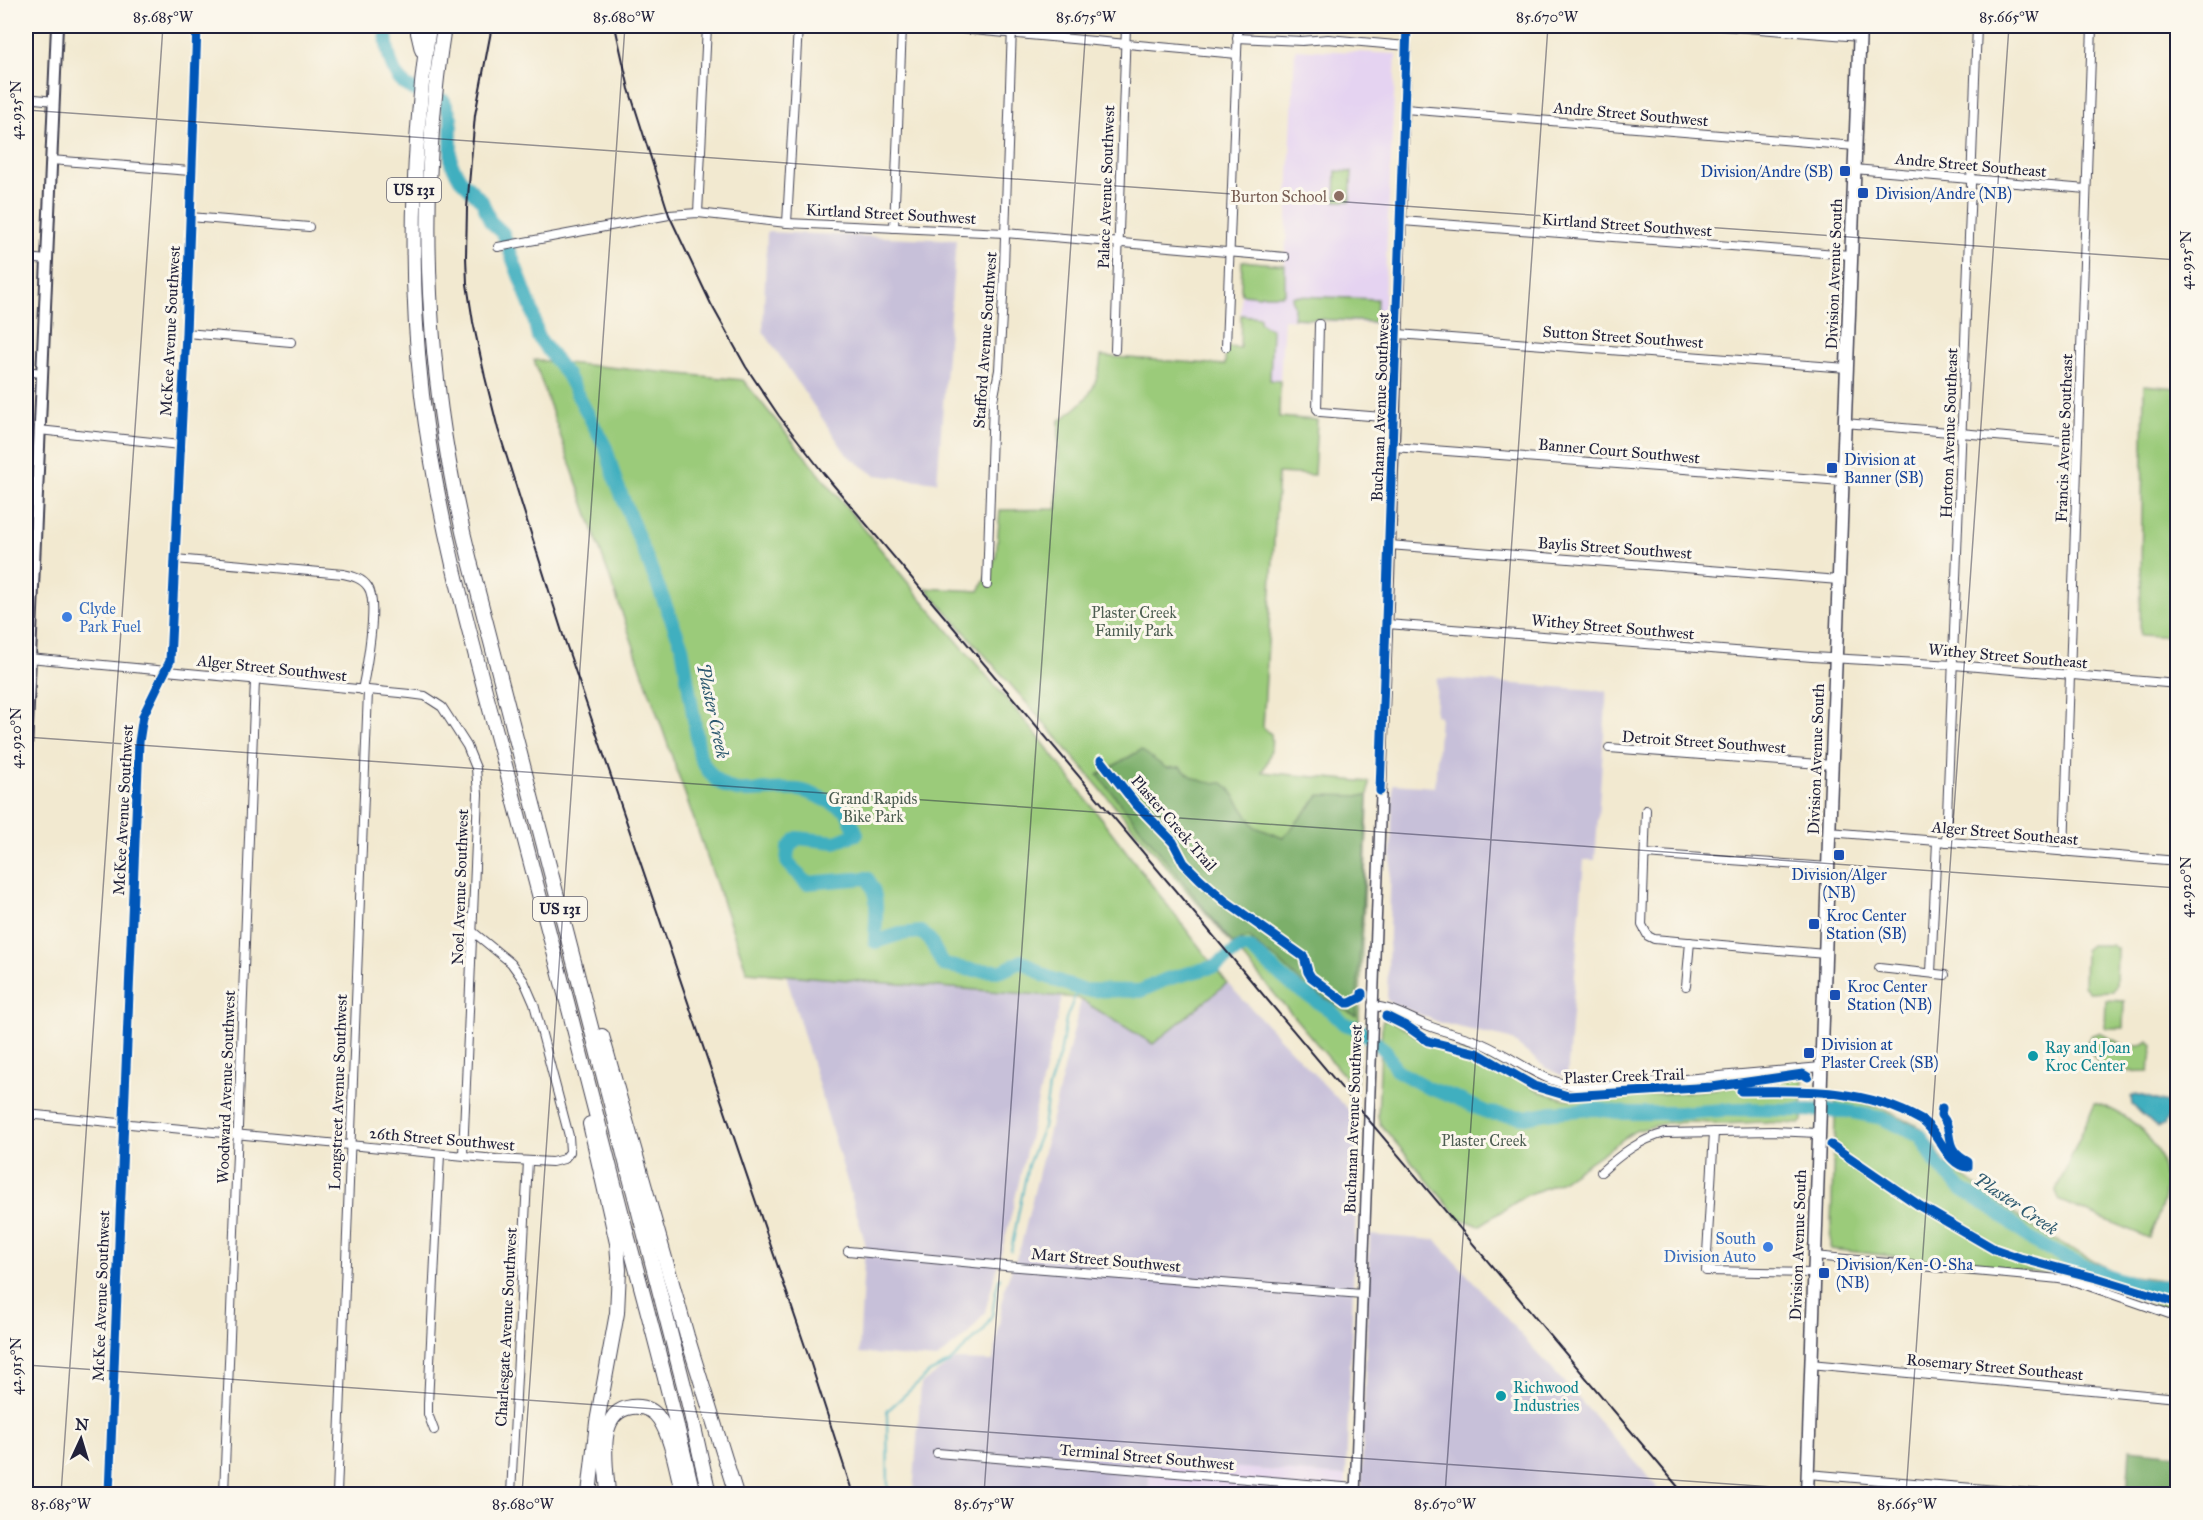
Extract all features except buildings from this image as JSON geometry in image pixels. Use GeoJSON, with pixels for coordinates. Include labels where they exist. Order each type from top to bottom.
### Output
{"type":"FeatureCollection","features":[{"type":"Feature","properties":{"kind":"highway"},"geometry":{"type":"LineString","coordinates":[[418,26],[424,60]]}},
{"type":"Feature","properties":{"kind":"highway","name":"US 131"},"geometry":{"type":"LineString","coordinates":[[429,26],[414,178],[416,319],[422,395],[448,542],[656,1342],[693,1494]]}},
{"type":"Feature","properties":{"kind":"highway","name":"US 131"},"geometry":{"type":"LineString","coordinates":[[444,26],[437,72],[428,196],[431,319],[438,392],[455,500],[710,1494]]}},
{"type":"Feature","properties":{"kind":"highway"},"geometry":{"type":"LineString","coordinates":[[437,72],[452,26]]}},
{"type":"Feature","properties":{"kind":"highway"},"geometry":{"type":"LineString","coordinates":[[569,945],[599,1024],[681,1316],[736,1494]]}},
{"type":"Feature","properties":{"kind":"highway"},"geometry":{"type":"LineString","coordinates":[[560,975],[620,1270],[616,1313],[597,1422],[589,1494]]}},
{"type":"Feature","properties":{"kind":"highway"},"geometry":{"type":"LineString","coordinates":[[608,1494],[605,1440],[608,1427],[616,1414],[626,1408],[636,1407],[651,1410],[661,1421],[683,1494]]}},
{"type":"Feature","properties":{"kind":"main road"},"geometry":{"type":"LineString","coordinates":[[26,751],[29,599],[38,486],[57,26]]}},
{"type":"Feature","properties":{"kind":"main road","name":"Division Avenue South"},"geometry":{"type":"LineString","coordinates":[[1807,1494],[1818,1127],[1860,31]]}},
{"type":"Feature","properties":{"kind":"street","name":"McKee Avenue Southwest"},"geometry":{"type":"LineString","coordinates":[[109,1494],[140,727],[143,716],[170,661],[186,333],[190,171],[197,26]]}},
{"type":"Feature","properties":{"kind":"street"},"geometry":{"type":"LineString","coordinates":[[698,213],[707,26]]}},
{"type":"Feature","properties":{"kind":"street"},"geometry":{"type":"LineString","coordinates":[[787,223],[798,26]]}},
{"type":"Feature","properties":{"kind":"street"},"geometry":{"type":"LineString","coordinates":[[894,228],[902,26]]}},
{"type":"Feature","properties":{"kind":"street"},"geometry":{"type":"LineString","coordinates":[[928,26],[1012,30],[1125,44],[1237,54]]}},
{"type":"Feature","properties":{"kind":"street","name":"Palace Avenue Southwest"},"geometry":{"type":"LineString","coordinates":[[1115,350],[1126,26]]}},
{"type":"Feature","properties":{"kind":"street"},"geometry":{"type":"LineString","coordinates":[[1226,347],[1238,26]]}},
{"type":"Feature","properties":{"kind":"street","name":"Buchanan Avenue Southwest"},"geometry":{"type":"LineString","coordinates":[[1355,1491],[1398,334],[1407,26]]}},
{"type":"Feature","properties":{"kind":"street"},"geometry":{"type":"LineString","coordinates":[[1721,26],[1860,31]]}},
{"type":"Feature","properties":{"kind":"street","name":"Horton Avenue Southeast"},"geometry":{"type":"LineString","coordinates":[[1946,842],[1977,26]]}},
{"type":"Feature","properties":{"kind":"street","name":"Francis Avenue Southeast"},"geometry":{"type":"LineString","coordinates":[[2064,852],[2092,26]]}},
{"type":"Feature","properties":{"kind":"street","name":"Stafford Avenue Southwest"},"geometry":{"type":"LineString","coordinates":[[987,585],[993,401],[999,370],[1012,30]]}},
{"type":"Feature","properties":{"kind":"street"},"geometry":{"type":"LineString","coordinates":[[1238,38],[1302,41],[1328,39],[1407,46]]}},
{"type":"Feature","properties":{"kind":"street"},"geometry":{"type":"LineString","coordinates":[[26,98],[54,101]]}},
{"type":"Feature","properties":{"kind":"street","name":"Andre Street Southwest"},"geometry":{"type":"LineString","coordinates":[[1405,109],[1855,146]]}},
{"type":"Feature","properties":{"kind":"street"},"geometry":{"type":"LineString","coordinates":[[51,160],[190,171]]}},
{"type":"Feature","properties":{"kind":"street","name":"Andre Street Southeast"},"geometry":{"type":"LineString","coordinates":[[1854,169],[2086,189]]}},
{"type":"Feature","properties":{"kind":"street","name":"Kirtland Street Southwest"},"geometry":{"type":"LineString","coordinates":[[498,247],[669,215],[698,213],[787,223],[1005,233],[1285,257]]}},
{"type":"Feature","properties":{"kind":"street"},"geometry":{"type":"LineString","coordinates":[[190,217],[309,227]]}},
{"type":"Feature","properties":{"kind":"street","name":"Kirtland Street Southwest"},"geometry":{"type":"LineString","coordinates":[[1402,221],[1850,255]]}},
{"type":"Feature","properties":{"kind":"street"},"geometry":{"type":"LineString","coordinates":[[26,258],[46,260]]}},
{"type":"Feature","properties":{"kind":"street"},"geometry":{"type":"LineString","coordinates":[[1319,324],[1317,409],[1320,412],[1395,418]]}},
{"type":"Feature","properties":{"kind":"street"},"geometry":{"type":"LineString","coordinates":[[186,333],[291,342]]}},
{"type":"Feature","properties":{"kind":"street","name":"Sutton Street Southwest"},"geometry":{"type":"LineString","coordinates":[[1398,334],[1846,368]]}},
{"type":"Feature","properties":{"kind":"street"},"geometry":{"type":"LineString","coordinates":[[26,371],[41,373]]}},
{"type":"Feature","properties":{"kind":"street"},"geometry":{"type":"LineString","coordinates":[[1845,423],[2077,443]]}},
{"type":"Feature","properties":{"kind":"street"},"geometry":{"type":"LineString","coordinates":[[39,430],[180,445]]}},
{"type":"Feature","properties":{"kind":"street","name":"Banner Court Southwest"},"geometry":{"type":"LineString","coordinates":[[1393,447],[1842,482]]}},
{"type":"Feature","properties":{"kind":"street"},"geometry":{"type":"LineString","coordinates":[[26,485],[38,486]]}},
{"type":"Feature","properties":{"kind":"street","name":"Baylis Street Southwest"},"geometry":{"type":"LineString","coordinates":[[1389,545],[1839,580]]}},
{"type":"Feature","properties":{"kind":"street","name":"Longstreet Avenue Southwest"},"geometry":{"type":"LineString","coordinates":[[175,559],[352,576],[361,580],[369,588],[371,596],[370,640],[365,690],[337,1494]]}},
{"type":"Feature","properties":{"kind":"street","name":"Withey Street Southwest"},"geometry":{"type":"LineString","coordinates":[[1387,624],[1836,657]]}},
{"type":"Feature","properties":{"kind":"street","name":"Withey Street Southeast"},"geometry":{"type":"LineString","coordinates":[[1836,657],[2178,684]]}},
{"type":"Feature","properties":{"kind":"street","name":"Alger Street Southwest"},"geometry":{"type":"LineString","coordinates":[[29,658],[365,690]]}},
{"type":"Feature","properties":{"kind":"street","name":"Woodward Avenue Southwest"},"geometry":{"type":"LineString","coordinates":[[224,1494],[255,680]]}},
{"type":"Feature","properties":{"kind":"street","name":"Noel Avenue Southwest"},"geometry":{"type":"LineString","coordinates":[[365,690],[425,696],[434,700],[442,706],[467,746],[476,768],[478,794],[463,1155]]}},
{"type":"Feature","properties":{"kind":"street","name":"Detroit Street Southwest"},"geometry":{"type":"LineString","coordinates":[[1609,748],[1832,765]]}},
{"type":"Feature","properties":{"kind":"street"},"geometry":{"type":"LineString","coordinates":[[1646,810],[1642,925],[1645,933],[1651,938],[1825,954]]}},
{"type":"Feature","properties":{"kind":"street","name":"Alger Street Southeast"},"geometry":{"type":"LineString","coordinates":[[1829,832],[2178,861]]}},
{"type":"Feature","properties":{"kind":"street"},"geometry":{"type":"LineString","coordinates":[[1931,973],[1937,841]]}},
{"type":"Feature","properties":{"kind":"street"},"geometry":{"type":"LineString","coordinates":[[1645,854],[1828,867]]}},
{"type":"Feature","properties":{"kind":"street","name":"26th Street Southwest"},"geometry":{"type":"LineString","coordinates":[[26,1114],[440,1154],[552,1162],[564,1159],[570,1152],[569,1136],[534,1004],[524,981],[511,963],[472,931]]}},
{"type":"Feature","properties":{"kind":"street"},"geometry":{"type":"LineString","coordinates":[[1686,986],[1690,942]]}},
{"type":"Feature","properties":{"kind":"street"},"geometry":{"type":"LineString","coordinates":[[1879,968],[1945,975]]}},
{"type":"Feature","properties":{"kind":"street"},"geometry":{"type":"LineString","coordinates":[[1372,1006],[1385,1007],[1434,1028],[1474,1040],[1500,1052],[1538,1075],[1554,1082],[1575,1086],[1820,1073]]}},
{"type":"Feature","properties":{"kind":"street"},"geometry":{"type":"LineString","coordinates":[[1601,1172],[1631,1147],[1653,1136],[1683,1131],[1714,1132],[1818,1127]]}},
{"type":"Feature","properties":{"kind":"street"},"geometry":{"type":"LineString","coordinates":[[1714,1132],[1706,1271],[1814,1273]]}},
{"type":"Feature","properties":{"kind":"street"},"geometry":{"type":"LineString","coordinates":[[434,1430],[428,1414],[428,1404],[440,1154]]}},
{"type":"Feature","properties":{"kind":"street","name":"Charlesgate Avenue Southwest"},"geometry":{"type":"LineString","coordinates":[[511,1494],[528,1161]]}},
{"type":"Feature","properties":{"kind":"street","name":"Mart Street Southwest"},"geometry":{"type":"LineString","coordinates":[[848,1251],[1005,1266],[1362,1294]]}},
{"type":"Feature","properties":{"kind":"street"},"geometry":{"type":"LineString","coordinates":[[1814,1256],[2077,1282],[2178,1317]]}},
{"type":"Feature","properties":{"kind":"street","name":"Rosemary Street Southeast"},"geometry":{"type":"LineString","coordinates":[[1810,1364],[2178,1398]]}},
{"type":"Feature","properties":{"kind":"street","name":"Terminal Street Southwest"},"geometry":{"type":"LineString","coordinates":[[937,1453],[1355,1491]]}},
{"type":"Feature","properties":{"kind":"street"},"geometry":{"type":"LineString","coordinates":[[1808,1474],[2044,1494]]}},
{"type":"Feature","properties":{"kind":"shaded area","name":"Burton School"},"geometry":{"type":"Polygon","coordinates":[[[1295,49],[1396,54],[1383,324],[1284,319],[1280,381],[1254,380],[1240,348],[1242,261],[1285,264],[1295,49]]]}},
{"type":"Feature","properties":{"kind":"shaded area"},"geometry":{"type":"Polygon","coordinates":[[[767,232],[956,240],[937,482],[875,475],[847,455],[763,331],[767,232]]]}},
{"type":"Feature","properties":{"kind":"shaded area"},"geometry":{"type":"Polygon","coordinates":[[[1437,678],[1607,691],[1595,860],[1584,860],[1567,1078],[1546,1068],[1510,1039],[1441,1023],[1387,1001],[1393,784],[1435,787],[1440,716],[1435,715],[1437,678]]]}},
{"type":"Feature","properties":{"kind":"shaded area"},"geometry":{"type":"Polygon","coordinates":[[[786,975],[1062,997],[1011,1216],[985,1312],[968,1334],[937,1359],[859,1353],[865,1242],[786,975]]]}},
{"type":"Feature","properties":{"kind":"shaded area"},"geometry":{"type":"Polygon","coordinates":[[[1227,983],[1359,1121],[1346,1476],[1150,1461],[1148,1494],[913,1494],[921,1384],[955,1360],[993,1361],[1005,1286],[1021,1245],[1081,1000],[1153,1044],[1227,983]]]}},
{"type":"Feature","properties":{"kind":"shaded area"},"geometry":{"type":"Polygon","coordinates":[[[1370,1235],[1436,1240],[1657,1486],[1656,1494],[1361,1494],[1370,1235]]]}},
{"type":"Feature","properties":{"kind":"shaded area"},"geometry":{"type":"Polygon","coordinates":[[[1150,1461],[1346,1476],[1345,1494],[1148,1494],[1150,1461]]]}},
{"type":"Feature","properties":{"kind":"green space"},"geometry":{"type":"Polygon","coordinates":[[[1336,171],[1352,172],[1350,201],[1335,201],[1336,171]]]}},
{"type":"Feature","properties":{"kind":"green space"},"geometry":{"type":"Polygon","coordinates":[[[1242,261],[1285,265],[1283,295],[1242,294],[1242,261]]]}},
{"type":"Feature","properties":{"kind":"green space"},"geometry":{"type":"Polygon","coordinates":[[[1292,297],[1377,299],[1376,322],[1293,318],[1292,297]]]}},
{"type":"Feature","properties":{"kind":"green space","name":"Plaster Creek Family Park"},"geometry":{"type":"Polygon","coordinates":[[[1241,315],[1260,317],[1260,322],[1272,330],[1270,380],[1280,381],[1279,417],[1317,420],[1314,475],[1278,473],[1263,728],[1271,734],[1271,744],[1262,772],[1369,782],[1356,1090],[1052,732],[926,588],[979,591],[996,557],[1000,510],[1057,509],[1059,421],[1077,408],[1089,394],[1097,378],[1101,356],[1225,365],[1226,347],[1240,348],[1241,315]]]}},
{"type":"Feature","properties":{"kind":"green space","name":"Grand Rapids Bike Park"},"geometry":{"type":"Polygon","coordinates":[[[534,360],[743,380],[918,595],[1041,740],[1227,983],[1153,1044],[1078,998],[747,972],[534,360]]]}},
{"type":"Feature","properties":{"kind":"green space"},"geometry":{"type":"Polygon","coordinates":[[[2144,385],[2177,388],[2177,637],[2140,635],[2144,385]]]}},
{"type":"Feature","properties":{"kind":"green space"},"geometry":{"type":"Polygon","coordinates":[[[1141,750],[1166,768],[1180,767],[1199,780],[1223,783],[1229,788],[1255,827],[1283,838],[1320,795],[1368,796],[1356,1016],[1307,988],[1249,937],[1233,944],[1098,775],[1141,750]]]}},
{"type":"Feature","properties":{"kind":"green space"},"geometry":{"type":"Polygon","coordinates":[[[2091,945],[2111,945],[2117,949],[2116,985],[2113,991],[2089,992],[2084,986],[2085,950],[2091,945]]]}},
{"type":"Feature","properties":{"kind":"green space"},"geometry":{"type":"Polygon","coordinates":[[[2106,1000],[2124,1001],[2123,1028],[2105,1028],[2106,1000]]]}},
{"type":"Feature","properties":{"kind":"green space","name":"Plaster Creek"},"geometry":{"type":"Polygon","coordinates":[[[1383,1020],[1393,1022],[1425,1044],[1476,1056],[1541,1092],[1565,1099],[1613,1098],[1697,1091],[1803,1078],[1802,1121],[1799,1124],[1666,1123],[1635,1131],[1560,1182],[1525,1196],[1479,1226],[1459,1218],[1380,1124],[1378,1116],[1383,1020]]]}},
{"type":"Feature","properties":{"kind":"green space"},"geometry":{"type":"Polygon","coordinates":[[[2099,1033],[2126,1046],[2140,1046],[2149,1041],[2153,1046],[2149,1071],[2112,1072],[2102,1069],[2086,1043],[2092,1035],[2099,1033]]]}},
{"type":"Feature","properties":{"kind":"green space","name":"Plaster Creek"},"geometry":{"type":"Polygon","coordinates":[[[1836,1094],[1881,1108],[1922,1128],[1944,1162],[2040,1232],[2118,1274],[2177,1282],[2177,1312],[2061,1275],[1830,1249],[1836,1094]]]}},
{"type":"Feature","properties":{"kind":"green space"},"geometry":{"type":"Polygon","coordinates":[[[2095,1103],[2122,1115],[2144,1132],[2153,1143],[2159,1156],[2164,1170],[2165,1192],[2160,1212],[2149,1238],[2060,1201],[2056,1191],[2095,1103]]]}},
{"type":"Feature","properties":{"kind":"green space"},"geometry":{"type":"Polygon","coordinates":[[[2130,1449],[2177,1454],[2177,1494],[2127,1494],[2130,1449]]]}},
{"type":"Feature","properties":{"kind":"water"},"geometry":{"type":"Polygon","coordinates":[[[2136,1094],[2167,1103],[2169,1114],[2164,1125],[2158,1127],[2154,1125],[2132,1105],[2131,1097],[2136,1094]]]}},
{"type":"Feature","properties":{"kind":"waterway","name":"Plaster Creek"},"geometry":{"type":"LineString","coordinates":[[386,26],[389,57],[399,79],[412,89],[444,101],[451,118],[451,163],[460,179],[482,201],[490,221],[503,233],[532,310],[538,337],[567,375],[606,448],[615,479],[682,646],[700,757],[710,773],[720,783],[730,788],[742,791],[798,790],[815,795],[846,810],[857,834],[835,842],[797,838],[788,849],[787,862],[806,883],[867,878],[876,900],[875,942],[900,934],[921,932],[930,940],[943,965],[972,970],[1002,971],[1022,961],[1045,976],[1082,990],[1140,991],[1167,979],[1216,966],[1240,948],[1249,948],[1293,986],[1331,1011],[1344,1024],[1358,1028],[1386,1051],[1396,1070],[1428,1088],[1488,1113],[1525,1117],[1553,1112],[1596,1109],[1625,1113],[1679,1113],[1739,1109],[1846,1111],[1881,1118],[1920,1135],[1936,1163],[1960,1188],[1998,1212],[2033,1241],[2070,1260],[2117,1279],[2147,1286],[2178,1287]]}},
{"type":"Feature","properties":{"kind":"waterway"},"geometry":{"type":"LineString","coordinates":[[1011,1251],[1028,1165],[1043,1127],[1049,1087],[1061,1050],[1066,1019],[1078,989]]}},
{"type":"Feature","properties":{"kind":"waterway"},"geometry":{"type":"LineString","coordinates":[[888,1494],[887,1411],[929,1373],[949,1363],[984,1330],[992,1315],[1000,1277]]}},
{"type":"Feature","properties":{"kind":"railway"},"geometry":{"type":"LineString","coordinates":[[492,26],[475,115],[467,208],[466,256],[467,284],[485,377],[498,429],[563,635],[809,1358],[853,1494]]}},
{"type":"Feature","properties":{"kind":"railway"},"geometry":{"type":"LineString","coordinates":[[615,26],[629,89],[669,215],[711,304],[746,367],[779,416],[824,474],[1684,1494]]}},
{"type":"Feature","properties":{"kind":"cycle path"},"geometry":{"type":"LineString","coordinates":[[109,1494],[139,742],[143,716],[170,661],[186,333],[197,26]]}},
{"type":"Feature","properties":{"kind":"cycle path"},"geometry":{"type":"LineString","coordinates":[[1380,791],[1407,26]]}},
{"type":"Feature","properties":{"kind":"cycle path","name":"Plaster Creek Trail"},"geometry":{"type":"LineString","coordinates":[[1101,760],[1135,803],[1173,842],[1184,863],[1200,879],[1225,901],[1304,957],[1311,977],[1346,1003],[1362,997],[1362,993]]}},
{"type":"Feature","properties":{"kind":"cycle path","name":"Plaster Creek Trail"},"geometry":{"type":"LineString","coordinates":[[1386,1016],[1408,1027],[1428,1041],[1477,1053],[1534,1086],[1568,1096],[1712,1087],[1803,1074],[1808,1077]]}},
{"type":"Feature","properties":{"kind":"cycle path"},"geometry":{"type":"LineString","coordinates":[[1741,1091],[1810,1091],[1856,1096],[1878,1102],[1900,1110],[1928,1125],[1948,1155],[1960,1165],[1968,1167],[1968,1162],[1959,1156],[1951,1145],[1948,1127],[1941,1115],[1942,1108]]}},
{"type":"Feature","properties":{"kind":"cycle path"},"geometry":{"type":"LineString","coordinates":[[1831,1145],[1920,1206],[1994,1249],[2178,1303]]}},
{"type":"Feature","properties":{"kind":"place","name":"Division/Andre (SB)"},"geometry":{"type":"Point","coordinates":[1845,171]}},
{"type":"Feature","properties":{"kind":"place","name":"Division/Andre (NB)"},"geometry":{"type":"Point","coordinates":[1863,193]}},
{"type":"Feature","properties":{"kind":"place","name":"Burton School"},"geometry":{"type":"Point","coordinates":[1339,196]}},
{"type":"Feature","properties":{"kind":"place","name":"Division at Banner (SB)"},"geometry":{"type":"Point","coordinates":[1832,468]}},
{"type":"Feature","properties":{"kind":"place","name":"Clyde Park Fuel"},"geometry":{"type":"Point","coordinates":[67,617]}},
{"type":"Feature","properties":{"kind":"place","name":"Division/Alger (NB)"},"geometry":{"type":"Point","coordinates":[1839,855]}},
{"type":"Feature","properties":{"kind":"place","name":"Kroc Center Station (SB)"},"geometry":{"type":"Point","coordinates":[1814,924]}},
{"type":"Feature","properties":{"kind":"place","name":"Kroc Center Station (NB)"},"geometry":{"type":"Point","coordinates":[1835,995]}},
{"type":"Feature","properties":{"kind":"place","name":"Division at Plaster Creek (SB)"},"geometry":{"type":"Point","coordinates":[1809,1053]}},
{"type":"Feature","properties":{"kind":"place","name":"Ray and Joan Kroc Center"},"geometry":{"type":"Point","coordinates":[2033,1056]}},
{"type":"Feature","properties":{"kind":"place","name":"South Division Auto"},"geometry":{"type":"Point","coordinates":[1768,1247]}},
{"type":"Feature","properties":{"kind":"place","name":"Division/Ken-O-Sha (NB)"},"geometry":{"type":"Point","coordinates":[1824,1273]}},
{"type":"Feature","properties":{"kind":"place","name":"Richwood Industries"},"geometry":{"type":"Point","coordinates":[1501,1396]}}]}
